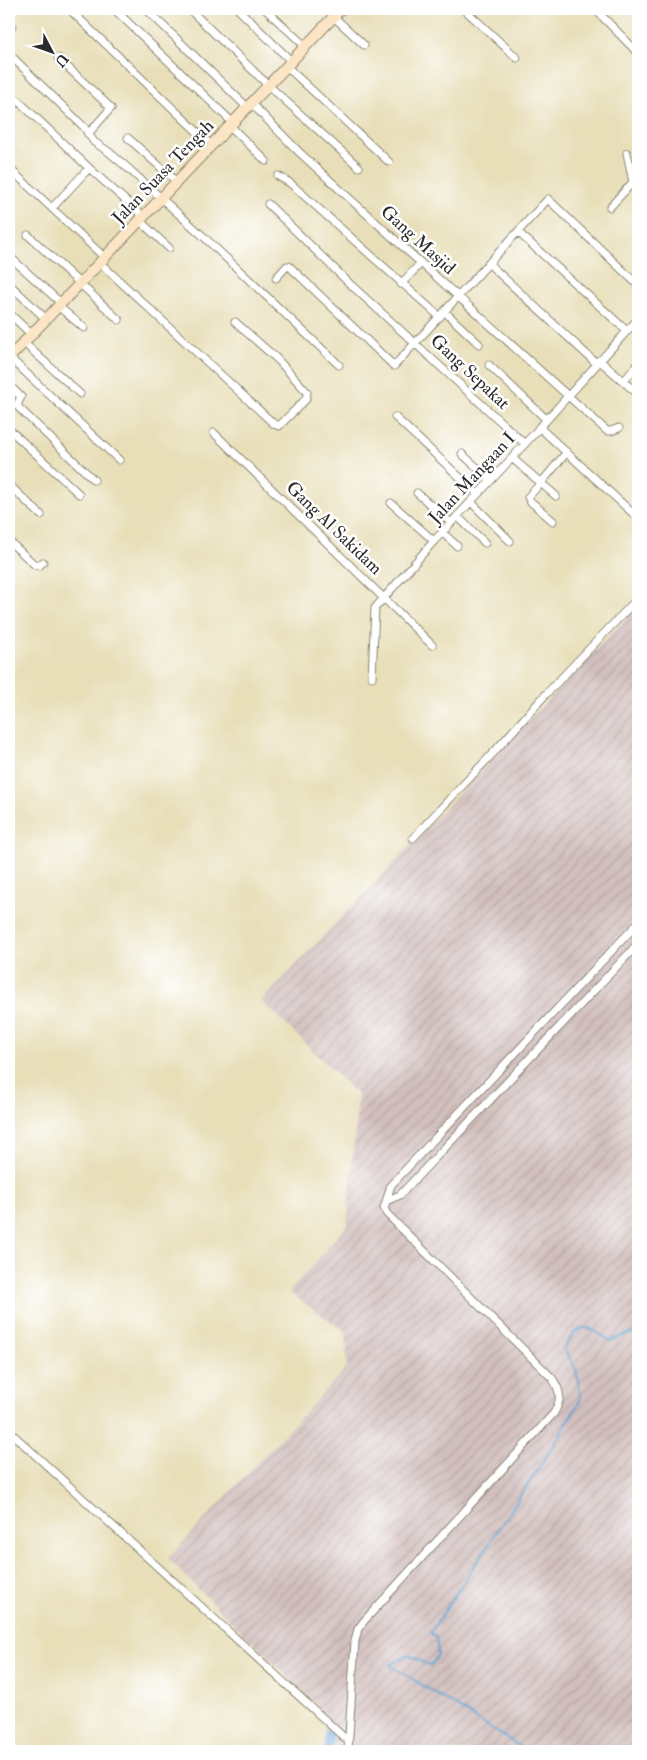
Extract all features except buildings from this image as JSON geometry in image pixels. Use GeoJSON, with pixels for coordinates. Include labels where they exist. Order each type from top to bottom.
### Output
{"type":"FeatureCollection","features":[{"type":"Feature","properties":{"kind":"street"},"geometry":{"type":"LineString","coordinates":[[69,9],[211,145]]}},
{"type":"Feature","properties":{"kind":"street"},"geometry":{"type":"LineString","coordinates":[[114,9],[266,161]]}},
{"type":"Feature","properties":{"kind":"street","name":"Gang Masjid"},"geometry":{"type":"LineString","coordinates":[[146,9],[420,263],[607,431],[620,428]]}},
{"type":"Feature","properties":{"kind":"street"},"geometry":{"type":"LineString","coordinates":[[189,9],[268,85],[359,168]]}},
{"type":"Feature","properties":{"kind":"street"},"geometry":{"type":"LineString","coordinates":[[238,9],[289,64],[389,162]]}},
{"type":"Feature","properties":{"kind":"street"},"geometry":{"type":"LineString","coordinates":[[265,9],[305,46]]}},
{"type":"Feature","properties":{"kind":"street","name":"Jalan Suasa Tengah"},"geometry":{"type":"LineString","coordinates":[[10,354],[46,319],[341,9]]}},
{"type":"Feature","properties":{"kind":"street"},"geometry":{"type":"LineString","coordinates":[[464,9],[517,58]]}},
{"type":"Feature","properties":{"kind":"street"},"geometry":{"type":"LineString","coordinates":[[595,9],[638,52]]}},
{"type":"Feature","properties":{"kind":"street"},"geometry":{"type":"LineString","coordinates":[[334,17],[364,45]]}},
{"type":"Feature","properties":{"kind":"street"},"geometry":{"type":"LineString","coordinates":[[9,23],[12,26],[9,32]]}},
{"type":"Feature","properties":{"kind":"street"},"geometry":{"type":"LineString","coordinates":[[9,54],[84,127],[94,142],[116,158],[204,237],[339,365]]}},
{"type":"Feature","properties":{"kind":"street"},"geometry":{"type":"LineString","coordinates":[[58,58],[111,108],[88,134]]}},
{"type":"Feature","properties":{"kind":"street"},"geometry":{"type":"LineString","coordinates":[[9,92],[141,218],[169,248]]}},
{"type":"Feature","properties":{"kind":"street"},"geometry":{"type":"LineString","coordinates":[[128,138],[176,182]]}},
{"type":"Feature","properties":{"kind":"street"},"geometry":{"type":"LineString","coordinates":[[610,207],[636,185],[627,153]]}},
{"type":"Feature","properties":{"kind":"street"},"geometry":{"type":"LineString","coordinates":[[52,208],[89,168]]}},
{"type":"Feature","properties":{"kind":"street"},"geometry":{"type":"LineString","coordinates":[[10,170],[52,208],[101,260],[248,401],[274,424],[279,426],[306,399],[307,392],[277,360],[234,322]]}},
{"type":"Feature","properties":{"kind":"street"},"geometry":{"type":"LineString","coordinates":[[278,176],[290,184],[402,284],[479,344]]}},
{"type":"Feature","properties":{"kind":"street"},"geometry":{"type":"LineString","coordinates":[[276,278],[286,266],[289,266],[394,366],[548,199],[638,285]]}},
{"type":"Feature","properties":{"kind":"street","name":"Gang Sepakat"},"geometry":{"type":"LineString","coordinates":[[268,204],[349,282],[524,444]]}},
{"type":"Feature","properties":{"kind":"street"},"geometry":{"type":"LineString","coordinates":[[518,232],[627,332]]}},
{"type":"Feature","properties":{"kind":"street"},"geometry":{"type":"LineString","coordinates":[[28,234],[119,320]]}},
{"type":"Feature","properties":{"kind":"street"},"geometry":{"type":"LineString","coordinates":[[9,256],[84,328]]}},
{"type":"Feature","properties":{"kind":"street"},"geometry":{"type":"LineString","coordinates":[[402,284],[420,263]]}},
{"type":"Feature","properties":{"kind":"street"},"geometry":{"type":"LineString","coordinates":[[489,264],[598,362],[638,394]]}},
{"type":"Feature","properties":{"kind":"street"},"geometry":{"type":"LineString","coordinates":[[9,284],[46,319]]}},
{"type":"Feature","properties":{"kind":"street"},"geometry":{"type":"LineString","coordinates":[[9,313],[31,334]]}},
{"type":"Feature","properties":{"kind":"street","name":"Jalan Mangaan I"},"geometry":{"type":"LineString","coordinates":[[372,677],[374,610],[384,596],[638,318]]}},
{"type":"Feature","properties":{"kind":"street"},"geometry":{"type":"LineString","coordinates":[[23,342],[80,394]]}},
{"type":"Feature","properties":{"kind":"street"},"geometry":{"type":"LineString","coordinates":[[10,354],[119,460]]}},
{"type":"Feature","properties":{"kind":"street"},"geometry":{"type":"LineString","coordinates":[[624,381],[638,364]]}},
{"type":"Feature","properties":{"kind":"street"},"geometry":{"type":"LineString","coordinates":[[489,365],[546,419]]}},
{"type":"Feature","properties":{"kind":"street"},"geometry":{"type":"LineString","coordinates":[[9,385],[21,397],[17,405],[19,408],[94,480]]}},
{"type":"Feature","properties":{"kind":"street"},"geometry":{"type":"LineString","coordinates":[[395,417],[478,494]]}},
{"type":"Feature","properties":{"kind":"street"},"geometry":{"type":"LineString","coordinates":[[539,427],[638,518]]}},
{"type":"Feature","properties":{"kind":"street"},"geometry":{"type":"LineString","coordinates":[[9,429],[79,494]]}},
{"type":"Feature","properties":{"kind":"street","name":"Gang Al Sakidam"},"geometry":{"type":"LineString","coordinates":[[214,433],[384,596],[386,602],[432,644]]}},
{"type":"Feature","properties":{"kind":"street"},"geometry":{"type":"LineString","coordinates":[[553,521],[528,496],[542,483],[567,452]]}},
{"type":"Feature","properties":{"kind":"street"},"geometry":{"type":"LineString","coordinates":[[462,454],[491,480]]}},
{"type":"Feature","properties":{"kind":"street"},"geometry":{"type":"LineString","coordinates":[[512,458],[556,496]]}},
{"type":"Feature","properties":{"kind":"street"},"geometry":{"type":"LineString","coordinates":[[9,485],[41,515]]}},
{"type":"Feature","properties":{"kind":"street"},"geometry":{"type":"LineString","coordinates":[[417,493],[451,523]]}},
{"type":"Feature","properties":{"kind":"street"},"geometry":{"type":"LineString","coordinates":[[471,502],[510,540]]}},
{"type":"Feature","properties":{"kind":"street"},"geometry":{"type":"LineString","coordinates":[[391,503],[434,541]]}},
{"type":"Feature","properties":{"kind":"street"},"geometry":{"type":"LineString","coordinates":[[457,516],[485,544]]}},
{"type":"Feature","properties":{"kind":"street"},"geometry":{"type":"LineString","coordinates":[[442,532],[457,546]]}},
{"type":"Feature","properties":{"kind":"street"},"geometry":{"type":"LineString","coordinates":[[9,541],[35,565],[39,566],[43,562]]}},
{"type":"Feature","properties":{"kind":"street"},"geometry":{"type":"LineString","coordinates":[[413,838],[560,679],[638,598]]}},
{"type":"Feature","properties":{"kind":"street"},"geometry":{"type":"LineString","coordinates":[[348,1751],[355,1641],[358,1629],[554,1413],[560,1401],[560,1394],[552,1378],[387,1214],[384,1208],[391,1186],[638,923]]}},
{"type":"Feature","properties":{"kind":"street"},"geometry":{"type":"LineString","coordinates":[[388,1200],[400,1195],[638,944]]}},
{"type":"Feature","properties":{"kind":"street"},"geometry":{"type":"LineString","coordinates":[[9,1431],[348,1741]]}},
{"type":"Feature","properties":{"kind":"shaded area"},"geometry":{"type":"Polygon","coordinates":[[[638,605],[638,1751],[322,1751],[326,1715],[168,1559],[347,1367],[346,1332],[289,1292],[347,1226],[358,1095],[262,1001],[638,605]]]}},
{"type":"Feature","properties":{"kind":"waterway"},"geometry":{"type":"LineString","coordinates":[[527,1751],[390,1665],[408,1655],[431,1666],[438,1655],[436,1636],[430,1633],[550,1451],[581,1399],[576,1369],[564,1349],[574,1333],[579,1329],[588,1328],[610,1341],[638,1332]]}},
{"type":"Feature","properties":{"kind":"waterway"},"geometry":{"type":"LineString","coordinates":[[329,1734],[329,1751]]}}]}
